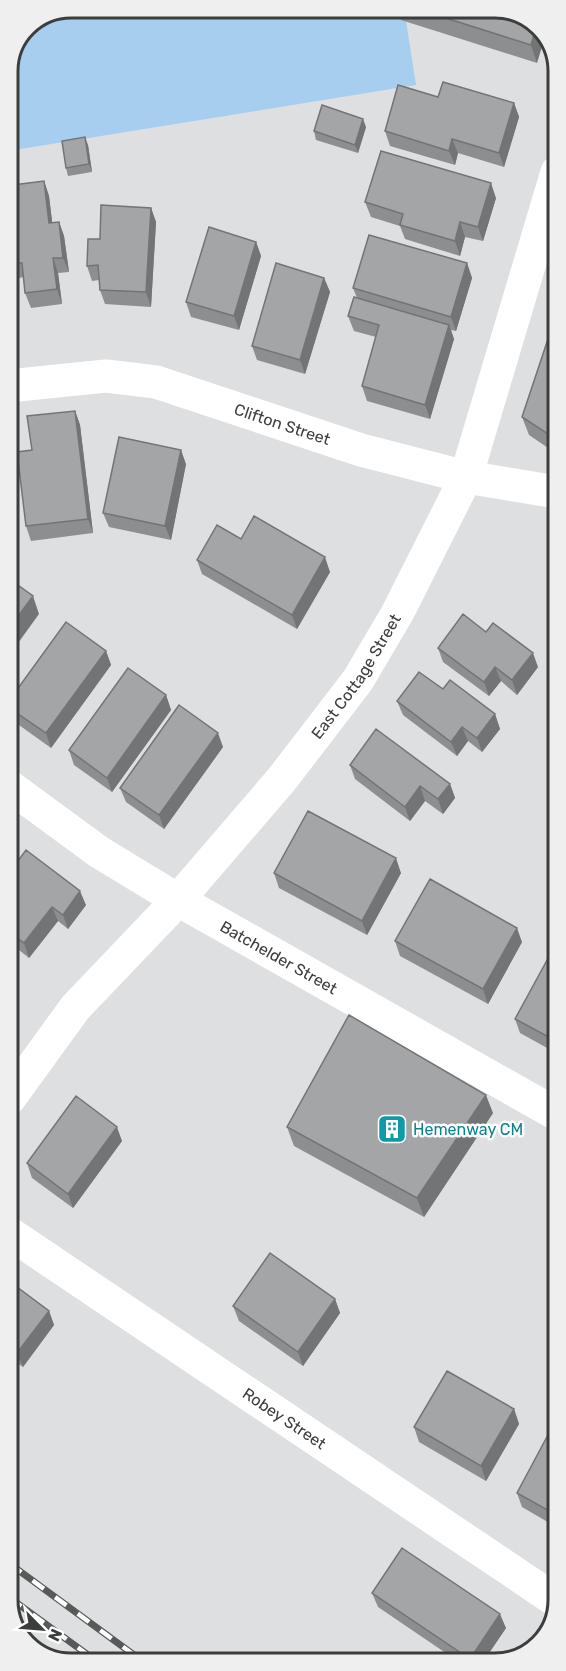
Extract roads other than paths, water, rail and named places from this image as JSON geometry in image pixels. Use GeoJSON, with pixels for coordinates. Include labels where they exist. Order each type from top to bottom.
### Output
{"type":"FeatureCollection","features":[{"type":"Feature","properties":{"kind":"street","name":"East Cottage Street"},"geometry":{"type":"LineString","coordinates":[[18,1087],[75,1008],[178,900],[282,778],[358,680],[398,612],[466,477],[548,202]]}},
{"type":"Feature","properties":{"kind":"street","name":"Clifton Street"},"geometry":{"type":"LineString","coordinates":[[18,385],[106,376],[156,382],[361,450],[466,477],[548,491]]}},
{"type":"Feature","properties":{"kind":"street","name":"Batchelder Street"},"geometry":{"type":"LineString","coordinates":[[18,793],[99,852],[178,900],[548,1109]]}},
{"type":"Feature","properties":{"kind":"street","name":"Robey Street"},"geometry":{"type":"LineString","coordinates":[[18,1239],[548,1595]]}},
{"type":"Feature","properties":{"kind":"railway"},"geometry":{"type":"LineString","coordinates":[[18,1570],[131,1653]]}},
{"type":"Feature","properties":{"kind":"railway"},"geometry":{"type":"LineString","coordinates":[[18,1604],[85,1653]]}},
{"type":"Feature","properties":{"kind":"place","name":"Hemenway CM"},"geometry":{"type":"Point","coordinates":[392,1129]}}]}
